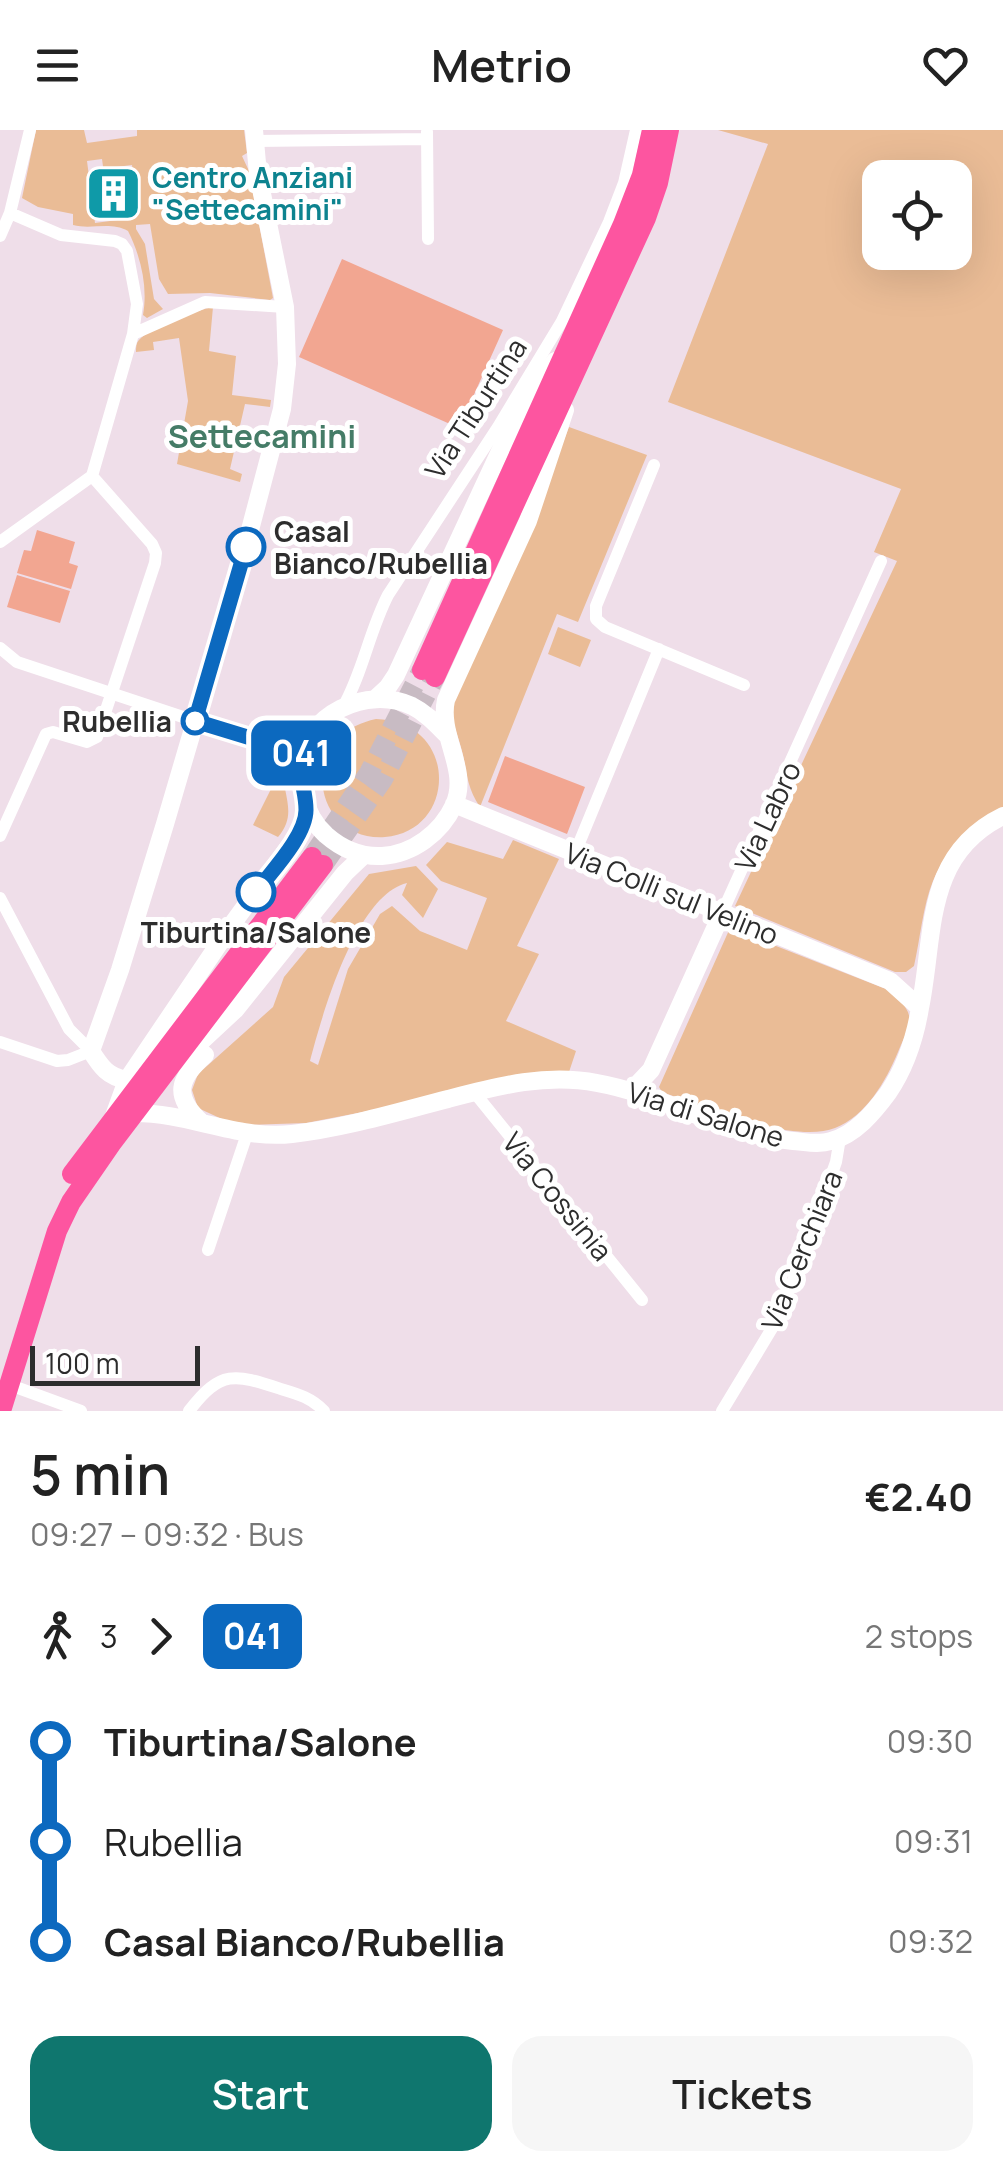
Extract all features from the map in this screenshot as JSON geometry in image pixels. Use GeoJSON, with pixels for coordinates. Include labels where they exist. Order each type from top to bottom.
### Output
{"type":"FeatureCollection","features":[{"type":"Feature","properties":{"kind":"main road","name":"Via Tiburtina"},"geometry":{"type":"LineString","coordinates":[[652,130],[642,175],[428,674],[646,218],[658,184],[669,130]]}},
{"type":"Feature","properties":{"kind":"main road"},"geometry":{"type":"LineString","coordinates":[[1,1411],[5,1378],[62,1218],[124,1114],[318,861],[164,1074],[124,1114]]}},
{"type":"Feature","properties":{"kind":"street"},"geometry":{"type":"LineString","coordinates":[[0,236],[10,213],[30,130]]}},
{"type":"Feature","properties":{"kind":"street","name":"Via Tiburtina"},"geometry":{"type":"LineString","coordinates":[[343,708],[388,596],[515,400],[570,306],[624,183],[636,130]]}},
{"type":"Feature","properties":{"kind":"street"},"geometry":{"type":"LineString","coordinates":[[92,1051],[195,721],[278,426],[286,364],[285,307],[254,136],[427,134],[428,240]]}},
{"type":"Feature","properties":{"kind":"street"},"geometry":{"type":"LineString","coordinates":[[0,542],[92,476],[132,334],[137,295],[124,246],[112,240],[52,232],[10,213]]}},
{"type":"Feature","properties":{"kind":"street","name":"Via Tiburtina"},"geometry":{"type":"LineString","coordinates":[[303,754],[316,728],[330,715],[356,702],[375,699],[396,675],[507,436],[554,363],[600,277]]}},
{"type":"Feature","properties":{"kind":"street"},"geometry":{"type":"LineString","coordinates":[[132,334],[205,302],[285,307]]}},
{"type":"Feature","properties":{"kind":"street","name":"Via Tiburtina"},"geometry":{"type":"LineString","coordinates":[[454,804],[458,772],[446,735],[446,700],[528,521],[575,372]]}},
{"type":"Feature","properties":{"kind":"street"},"geometry":{"type":"LineString","coordinates":[[654,465],[594,610],[596,619],[602,625],[744,684]]}},
{"type":"Feature","properties":{"kind":"street"},"geometry":{"type":"LineString","coordinates":[[0,836],[48,732],[85,741],[92,741],[99,734],[155,563],[152,544],[92,476]]}},
{"type":"Feature","properties":{"kind":"street","name":"Via Labro"},"geometry":{"type":"LineString","coordinates":[[632,1090],[651,1070],[881,560]]}},
{"type":"Feature","properties":{"kind":"street"},"geometry":{"type":"LineString","coordinates":[[0,648],[16,662],[70,681],[303,754],[300,774],[306,808],[304,822],[127,1080],[124,1114]]}},
{"type":"Feature","properties":{"kind":"street"},"geometry":{"type":"LineString","coordinates":[[574,853],[659,649]]}},
{"type":"Feature","properties":{"kind":"street"},"geometry":{"type":"LineString","coordinates":[[375,699],[412,706],[446,735]]}},
{"type":"Feature","properties":{"kind":"street"},"geometry":{"type":"LineString","coordinates":[[306,808],[340,846],[364,855],[390,855],[415,847],[435,831],[454,804]]}},
{"type":"Feature","properties":{"kind":"street","name":"Via Colli sul Velino"},"geometry":{"type":"LineString","coordinates":[[454,804],[890,980],[920,1008]]}},
{"type":"Feature","properties":{"kind":"street"},"geometry":{"type":"LineString","coordinates":[[840,1138],[859,1125],[888,1092],[909,1050],[920,1008],[934,909],[950,863],[974,836],[1003,816]]}},
{"type":"Feature","properties":{"kind":"street"},"geometry":{"type":"LineString","coordinates":[[164,1074],[230,1016],[345,873],[364,855]]}},
{"type":"Feature","properties":{"kind":"street"},"geometry":{"type":"LineString","coordinates":[[0,898],[77,1039],[92,1051],[107,1073],[127,1080]]}},
{"type":"Feature","properties":{"kind":"street"},"geometry":{"type":"LineString","coordinates":[[201,1122],[184,1102],[185,1077],[254,1006],[272,964]]}},
{"type":"Feature","properties":{"kind":"street"},"geometry":{"type":"LineString","coordinates":[[890,980],[914,974],[926,964]]}},
{"type":"Feature","properties":{"kind":"street"},"geometry":{"type":"LineString","coordinates":[[0,1042],[58,1061],[92,1051]]}},
{"type":"Feature","properties":{"kind":"street"},"geometry":{"type":"LineString","coordinates":[[651,1070],[652,1090],[658,1099]]}},
{"type":"Feature","properties":{"kind":"street","name":"Via di Salone"},"geometry":{"type":"LineString","coordinates":[[124,1114],[157,1114],[247,1134],[285,1134],[508,1084],[553,1079],[632,1090],[716,1123],[777,1140],[816,1143],[840,1138]]}},
{"type":"Feature","properties":{"kind":"street","name":"Via Cossinia"},"geometry":{"type":"LineString","coordinates":[[474,1092],[642,1300]]}},
{"type":"Feature","properties":{"kind":"street"},"geometry":{"type":"LineString","coordinates":[[208,1250],[247,1134]]}},
{"type":"Feature","properties":{"kind":"street","name":"Via Cerchiara"},"geometry":{"type":"LineString","coordinates":[[722,1411],[774,1325],[798,1272],[836,1162],[840,1138]]}},
{"type":"Feature","properties":{"kind":"street"},"geometry":{"type":"LineString","coordinates":[[189,1411],[211,1386],[237,1377],[306,1397],[324,1411]]}},
{"type":"Feature","properties":{"kind":"street"},"geometry":{"type":"LineString","coordinates":[[5,1378],[81,1411]]}},
{"type":"Feature","properties":{"kind":"shaded area"},"geometry":{"type":"Polygon","coordinates":[[[36,130],[84,130],[87,143],[137,136],[137,130],[244,130],[247,153],[242,156],[249,171],[273,298],[168,294],[159,279],[150,224],[136,225],[145,244],[154,299],[163,309],[147,318],[143,315],[142,272],[128,231],[73,225],[73,214],[38,207],[22,198],[36,130]],[[102,159],[87,161],[95,223],[125,219],[123,209],[116,210],[115,199],[136,196],[132,165],[116,167],[118,188],[106,189],[102,159]]]}},
{"type":"Feature","properties":{"kind":"shaded area"},"geometry":{"type":"Polygon","coordinates":[[[718,130],[1003,130],[1003,807],[962,839],[939,869],[927,901],[914,966],[906,972],[895,972],[735,906],[897,561],[874,552],[901,489],[668,402],[768,144],[718,130]]]}},
{"type":"Feature","properties":{"kind":"shaded area"},"geometry":{"type":"Polygon","coordinates":[[[342,259],[503,330],[459,428],[299,357],[342,259]]]}},
{"type":"Feature","properties":{"kind":"shaded area"},"geometry":{"type":"Polygon","coordinates":[[[213,307],[209,351],[236,356],[232,395],[271,400],[270,407],[245,404],[230,469],[242,474],[240,482],[177,464],[188,401],[179,338],[153,342],[154,350],[136,352],[137,343],[160,326],[213,307]]]}},
{"type":"Feature","properties":{"kind":"shaded area"},"geometry":{"type":"Polygon","coordinates":[[[569,427],[647,455],[578,622],[557,614],[480,807],[469,783],[453,721],[454,696],[534,518],[569,427]]]}},
{"type":"Feature","properties":{"kind":"shaded area"},"geometry":{"type":"Polygon","coordinates":[[[37,530],[75,542],[69,563],[78,566],[71,589],[17,573],[24,550],[31,551],[37,530]]]}},
{"type":"Feature","properties":{"kind":"shaded area"},"geometry":{"type":"Polygon","coordinates":[[[17,575],[70,591],[60,623],[7,607],[17,575]]]}},
{"type":"Feature","properties":{"kind":"shaded area"},"geometry":{"type":"Polygon","coordinates":[[[558,627],[591,640],[580,667],[548,654],[558,627]]]}},
{"type":"Feature","properties":{"kind":"shaded area"},"geometry":{"type":"Polygon","coordinates":[[[376,719],[403,724],[423,737],[435,756],[439,776],[436,798],[426,816],[409,830],[385,837],[360,834],[341,823],[329,806],[323,786],[324,765],[333,745],[350,729],[376,719]]]}},
{"type":"Feature","properties":{"kind":"shaded area"},"geometry":{"type":"Polygon","coordinates":[[[505,756],[585,787],[567,834],[488,802],[505,756]]]}},
{"type":"Feature","properties":{"kind":"shaded area"},"geometry":{"type":"Polygon","coordinates":[[[283,765],[288,811],[278,837],[253,825],[283,765]]]}},
{"type":"Feature","properties":{"kind":"shaded area"},"geometry":{"type":"Polygon","coordinates":[[[513,840],[559,859],[517,946],[539,954],[506,1021],[576,1051],[569,1072],[306,1123],[247,1125],[198,1108],[192,1090],[198,1074],[273,1007],[284,977],[369,874],[416,866],[438,889],[423,918],[402,895],[407,883],[389,892],[372,909],[344,959],[323,1015],[310,1061],[318,1065],[348,969],[380,914],[392,906],[420,931],[467,950],[487,898],[441,881],[426,865],[447,842],[503,859],[513,840]]]}},
{"type":"Feature","properties":{"kind":"shaded area"},"geometry":{"type":"Polygon","coordinates":[[[730,928],[891,991],[905,1007],[909,1025],[887,1074],[874,1096],[846,1122],[817,1132],[773,1128],[662,1092],[659,1087],[730,928]]]}},
{"type":"Feature","properties":{"kind":"tunnel"},"geometry":{"type":"LineString","coordinates":[[312,857],[369,773],[422,670]]}},
{"type":"Feature","properties":{"kind":"tunnel"},"geometry":{"type":"LineString","coordinates":[[323,865],[383,779],[435,677]]}},
{"type":"Feature","properties":{"kind":"bus line","name":"041"},"geometry":{"type":"LineString","coordinates":[[246,547],[195,721],[303,754],[300,774],[306,808],[304,822],[256,892]]}},
{"type":"Feature","properties":{"kind":"place","name":"Centro Anziani \"Settecamini\""},"geometry":{"type":"Point","coordinates":[113,193]}},
{"type":"Feature","properties":{"kind":"place","name":"Casal Bianco/Rubellia"},"geometry":{"type":"Point","coordinates":[246,547]}},
{"type":"Feature","properties":{"kind":"place","name":"Rubellia"},"geometry":{"type":"Point","coordinates":[195,721]}},
{"type":"Feature","properties":{"kind":"place","name":"Tiburtina/Salone"},"geometry":{"type":"Point","coordinates":[256,892]}},
{"type":"Feature","properties":{"kind":"district","name":"Settecamini"},"geometry":{"type":"Point","coordinates":[262,436]}}]}
